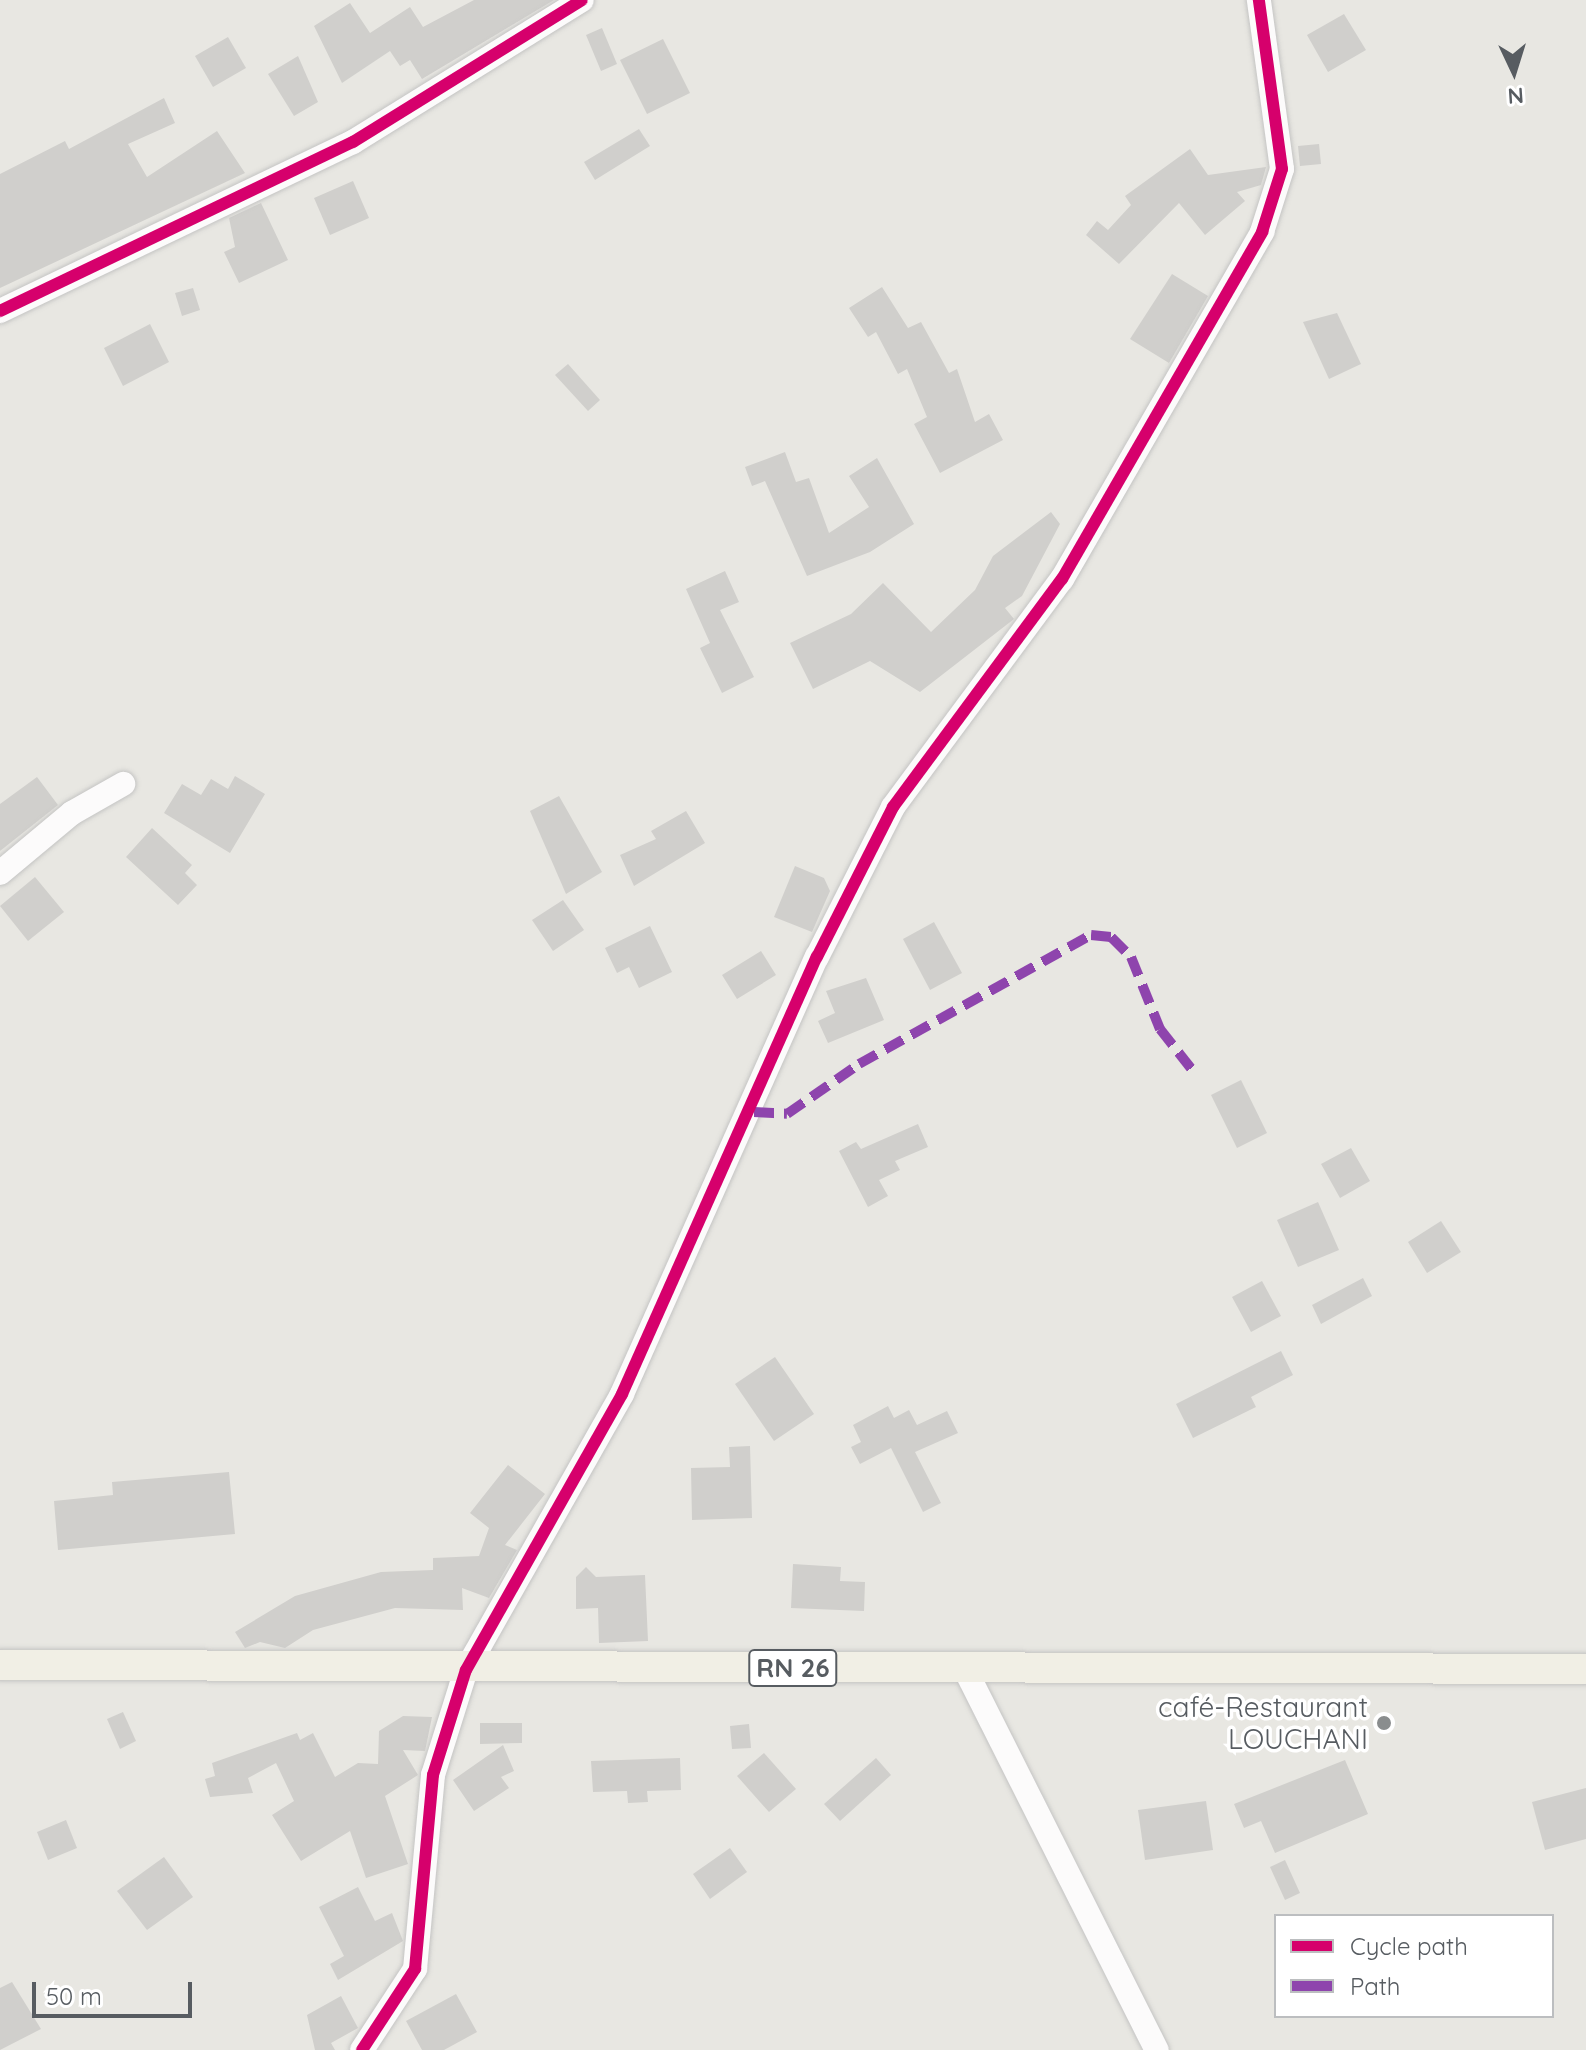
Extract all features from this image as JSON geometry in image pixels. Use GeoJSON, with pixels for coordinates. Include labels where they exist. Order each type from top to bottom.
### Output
{"type":"FeatureCollection","features":[{"type":"Feature","properties":{"kind":"main road","name":"RN 26"},"geometry":{"type":"LineString","coordinates":[[0,1665],[466,1670],[964,1667],[1586,1669]]}},
{"type":"Feature","properties":{"kind":"street"},"geometry":{"type":"LineString","coordinates":[[0,311],[353,142],[582,0]]}},
{"type":"Feature","properties":{"kind":"street"},"geometry":{"type":"LineString","coordinates":[[362,2050],[415,1969],[433,1775],[466,1670],[622,1394],[754,1112],[817,957],[893,807],[1062,579],[1262,232],[1282,169],[1259,0]]}},
{"type":"Feature","properties":{"kind":"street"},"geometry":{"type":"LineString","coordinates":[[0,873],[72,813],[123,784]]}},
{"type":"Feature","properties":{"kind":"street"},"geometry":{"type":"LineString","coordinates":[[964,1667],[1157,2050]]}},
{"type":"Feature","properties":{"kind":"building"},"geometry":{"type":"Polygon","coordinates":[[[474,0],[554,0],[422,79],[410,60],[400,66],[390,51],[342,83],[314,26],[350,3],[370,33],[410,7],[423,27],[474,0]]]}},
{"type":"Feature","properties":{"kind":"building"},"geometry":{"type":"Polygon","coordinates":[[[1344,14],[1366,50],[1328,72],[1307,35],[1344,14]]]}},
{"type":"Feature","properties":{"kind":"building"},"geometry":{"type":"Polygon","coordinates":[[[602,28],[617,64],[601,71],[586,35],[602,28]]]}},
{"type":"Feature","properties":{"kind":"building"},"geometry":{"type":"Polygon","coordinates":[[[228,37],[246,68],[213,87],[195,56],[228,37]]]}},
{"type":"Feature","properties":{"kind":"building"},"geometry":{"type":"Polygon","coordinates":[[[663,39],[690,93],[647,114],[620,60],[663,39]]]}},
{"type":"Feature","properties":{"kind":"building"},"geometry":{"type":"Polygon","coordinates":[[[298,56],[318,102],[294,116],[268,74],[298,56]]]}},
{"type":"Feature","properties":{"kind":"building"},"geometry":{"type":"Polygon","coordinates":[[[164,98],[175,123],[128,144],[147,177],[217,131],[245,173],[0,288],[0,174],[65,141],[69,149],[164,98]]]}},
{"type":"Feature","properties":{"kind":"building"},"geometry":{"type":"Polygon","coordinates":[[[639,129],[650,146],[595,180],[584,162],[639,129]]]}},
{"type":"Feature","properties":{"kind":"building"},"geometry":{"type":"Polygon","coordinates":[[[1319,144],[1321,164],[1300,166],[1298,146],[1319,144]]]}},
{"type":"Feature","properties":{"kind":"building"},"geometry":{"type":"Polygon","coordinates":[[[1190,149],[1208,175],[1266,167],[1261,185],[1237,192],[1245,201],[1205,235],[1179,203],[1119,264],[1086,235],[1097,221],[1108,230],[1131,205],[1125,196],[1190,149]]]}},
{"type":"Feature","properties":{"kind":"building"},"geometry":{"type":"Polygon","coordinates":[[[353,181],[369,218],[330,235],[314,198],[353,181]]]}},
{"type":"Feature","properties":{"kind":"building"},"geometry":{"type":"Polygon","coordinates":[[[261,203],[288,260],[239,283],[224,252],[235,247],[229,218],[261,203]]]}},
{"type":"Feature","properties":{"kind":"building"},"geometry":{"type":"Polygon","coordinates":[[[1172,274],[1208,296],[1169,363],[1130,339],[1172,274]]]}},
{"type":"Feature","properties":{"kind":"building"},"geometry":{"type":"Polygon","coordinates":[[[882,287],[908,328],[921,322],[949,373],[957,369],[975,422],[989,414],[1003,440],[940,473],[914,424],[927,417],[907,369],[898,374],[876,332],[868,337],[849,308],[882,287]]]}},
{"type":"Feature","properties":{"kind":"building"},"geometry":{"type":"Polygon","coordinates":[[[193,288],[200,310],[182,316],[175,293],[193,288]]]}},
{"type":"Feature","properties":{"kind":"building"},"geometry":{"type":"Polygon","coordinates":[[[1337,313],[1361,364],[1329,379],[1303,322],[1337,313]]]}},
{"type":"Feature","properties":{"kind":"building"},"geometry":{"type":"Polygon","coordinates":[[[150,324],[169,362],[123,386],[104,348],[150,324]]]}},
{"type":"Feature","properties":{"kind":"building"},"geometry":{"type":"Polygon","coordinates":[[[568,364],[600,400],[588,411],[555,375],[568,364]]]}},
{"type":"Feature","properties":{"kind":"building"},"geometry":{"type":"Polygon","coordinates":[[[785,452],[796,482],[809,478],[829,533],[869,507],[849,476],[877,458],[914,524],[870,552],[807,576],[765,481],[752,486],[745,467],[785,452]]]}},
{"type":"Feature","properties":{"kind":"building"},"geometry":{"type":"Polygon","coordinates":[[[1051,512],[1060,524],[1022,596],[1005,608],[1014,619],[920,692],[870,661],[813,689],[790,643],[851,614],[883,583],[931,632],[975,590],[993,556],[1051,512]]]}},
{"type":"Feature","properties":{"kind":"building"},"geometry":{"type":"Polygon","coordinates":[[[725,571],[739,602],[720,610],[754,677],[722,693],[700,648],[710,643],[686,589],[725,571]]]}},
{"type":"Feature","properties":{"kind":"building"},"geometry":{"type":"Polygon","coordinates":[[[235,776],[265,794],[230,853],[164,813],[182,784],[201,795],[211,779],[228,789],[235,776]]]}},
{"type":"Feature","properties":{"kind":"building"},"geometry":{"type":"Polygon","coordinates":[[[37,777],[58,805],[0,851],[0,804],[37,777]]]}},
{"type":"Feature","properties":{"kind":"building"},"geometry":{"type":"Polygon","coordinates":[[[559,796],[602,872],[566,894],[530,811],[559,796]]]}},
{"type":"Feature","properties":{"kind":"building"},"geometry":{"type":"Polygon","coordinates":[[[686,811],[705,843],[634,886],[620,855],[656,839],[651,831],[686,811]]]}},
{"type":"Feature","properties":{"kind":"building"},"geometry":{"type":"Polygon","coordinates":[[[152,828],[192,865],[185,873],[197,885],[178,905],[126,857],[152,828]]]}},
{"type":"Feature","properties":{"kind":"building"},"geometry":{"type":"Polygon","coordinates":[[[795,866],[824,878],[830,891],[812,932],[774,917],[795,866]]]}},
{"type":"Feature","properties":{"kind":"building"},"geometry":{"type":"Polygon","coordinates":[[[35,877],[64,912],[28,941],[0,906],[35,877]]]}},
{"type":"Feature","properties":{"kind":"building"},"geometry":{"type":"Polygon","coordinates":[[[563,900],[584,930],[553,951],[532,920],[563,900]]]}},
{"type":"Feature","properties":{"kind":"building"},"geometry":{"type":"Polygon","coordinates":[[[934,922],[962,973],[930,990],[903,939],[934,922]]]}},
{"type":"Feature","properties":{"kind":"building"},"geometry":{"type":"Polygon","coordinates":[[[650,926],[672,972],[639,988],[629,967],[617,973],[605,948],[650,926]]]}},
{"type":"Feature","properties":{"kind":"building"},"geometry":{"type":"Polygon","coordinates":[[[761,951],[776,975],[737,999],[722,975],[761,951]]]}},
{"type":"Feature","properties":{"kind":"building"},"geometry":{"type":"Polygon","coordinates":[[[866,978],[884,1020],[828,1043],[818,1021],[835,1013],[826,991],[866,978]]]}},
{"type":"Feature","properties":{"kind":"building"},"geometry":{"type":"Polygon","coordinates":[[[1241,1080],[1267,1133],[1237,1148],[1211,1095],[1241,1080]]]}},
{"type":"Feature","properties":{"kind":"building"},"geometry":{"type":"Polygon","coordinates":[[[918,1124],[928,1147],[895,1161],[900,1170],[879,1180],[888,1196],[868,1207],[839,1151],[856,1142],[861,1149],[918,1124]]]}},
{"type":"Feature","properties":{"kind":"building"},"geometry":{"type":"Polygon","coordinates":[[[1351,1148],[1370,1181],[1340,1198],[1321,1164],[1351,1148]]]}},
{"type":"Feature","properties":{"kind":"building"},"geometry":{"type":"Polygon","coordinates":[[[1318,1202],[1339,1250],[1298,1267],[1277,1220],[1318,1202]]]}},
{"type":"Feature","properties":{"kind":"building"},"geometry":{"type":"Polygon","coordinates":[[[1441,1221],[1461,1252],[1427,1273],[1408,1242],[1441,1221]]]}},
{"type":"Feature","properties":{"kind":"building"},"geometry":{"type":"Polygon","coordinates":[[[1363,1278],[1372,1296],[1321,1324],[1312,1305],[1363,1278]]]}},
{"type":"Feature","properties":{"kind":"building"},"geometry":{"type":"Polygon","coordinates":[[[1262,1281],[1281,1316],[1251,1332],[1232,1297],[1262,1281]]]}},
{"type":"Feature","properties":{"kind":"building"},"geometry":{"type":"Polygon","coordinates":[[[1281,1351],[1293,1375],[1251,1397],[1256,1407],[1193,1438],[1176,1404],[1281,1351]]]}},
{"type":"Feature","properties":{"kind":"building"},"geometry":{"type":"Polygon","coordinates":[[[775,1357],[814,1414],[774,1441],[735,1384],[775,1357]]]}},
{"type":"Feature","properties":{"kind":"building"},"geometry":{"type":"Polygon","coordinates":[[[888,1406],[894,1418],[909,1410],[917,1425],[947,1411],[958,1433],[915,1452],[941,1503],[923,1512],[891,1448],[860,1464],[851,1447],[861,1442],[853,1425],[888,1406]]]}},
{"type":"Feature","properties":{"kind":"building"},"geometry":{"type":"Polygon","coordinates":[[[750,1446],[752,1518],[692,1520],[691,1468],[730,1467],[729,1447],[750,1446]]]}},
{"type":"Feature","properties":{"kind":"building"},"geometry":{"type":"Polygon","coordinates":[[[508,1465],[545,1494],[505,1545],[517,1550],[489,1598],[462,1588],[463,1610],[395,1608],[313,1630],[285,1648],[260,1642],[245,1648],[235,1632],[295,1596],[381,1572],[433,1570],[433,1558],[479,1556],[489,1528],[470,1513],[508,1465]]]}},
{"type":"Feature","properties":{"kind":"building"},"geometry":{"type":"Polygon","coordinates":[[[229,1472],[235,1534],[58,1550],[54,1501],[113,1495],[112,1482],[229,1472]]]}},
{"type":"Feature","properties":{"kind":"building"},"geometry":{"type":"Polygon","coordinates":[[[793,1564],[841,1567],[840,1581],[865,1582],[864,1611],[791,1608],[793,1564]]]}},
{"type":"Feature","properties":{"kind":"building"},"geometry":{"type":"Polygon","coordinates":[[[586,1567],[596,1577],[645,1575],[648,1641],[599,1643],[598,1608],[576,1609],[576,1577],[586,1567]]]}},
{"type":"Feature","properties":{"kind":"building"},"geometry":{"type":"Polygon","coordinates":[[[123,1712],[136,1741],[120,1749],[107,1719],[123,1712]]]}},
{"type":"Feature","properties":{"kind":"building"},"geometry":{"type":"Polygon","coordinates":[[[403,1716],[432,1717],[425,1751],[403,1750],[418,1775],[385,1796],[408,1864],[366,1878],[350,1831],[301,1861],[272,1815],[294,1801],[276,1763],[248,1778],[253,1793],[210,1797],[205,1779],[215,1776],[212,1763],[297,1733],[300,1740],[313,1733],[335,1777],[358,1763],[378,1764],[379,1731],[403,1716]]]}},
{"type":"Feature","properties":{"kind":"building"},"geometry":{"type":"Polygon","coordinates":[[[480,1723],[522,1723],[522,1743],[480,1744],[480,1723]]]}},
{"type":"Feature","properties":{"kind":"building"},"geometry":{"type":"Polygon","coordinates":[[[749,1724],[751,1748],[732,1749],[730,1726],[749,1724]]]}},
{"type":"Feature","properties":{"kind":"building"},"geometry":{"type":"Polygon","coordinates":[[[503,1745],[514,1771],[501,1777],[509,1788],[474,1811],[453,1780],[503,1745]]]}},
{"type":"Feature","properties":{"kind":"building"},"geometry":{"type":"Polygon","coordinates":[[[764,1753],[796,1789],[769,1812],[737,1776],[764,1753]]]}},
{"type":"Feature","properties":{"kind":"building"},"geometry":{"type":"Polygon","coordinates":[[[680,1758],[681,1790],[647,1791],[648,1802],[628,1803],[627,1791],[593,1792],[591,1761],[680,1758]]]}},
{"type":"Feature","properties":{"kind":"building"},"geometry":{"type":"Polygon","coordinates":[[[876,1758],[891,1775],[840,1821],[824,1804],[876,1758]]]}},
{"type":"Feature","properties":{"kind":"building"},"geometry":{"type":"Polygon","coordinates":[[[1345,1760],[1368,1814],[1275,1853],[1261,1821],[1244,1828],[1234,1804],[1345,1760]]]}},
{"type":"Feature","properties":{"kind":"building"},"geometry":{"type":"Polygon","coordinates":[[[1586,1788],[1586,1839],[1545,1850],[1532,1802],[1586,1788]]]}},
{"type":"Feature","properties":{"kind":"building"},"geometry":{"type":"Polygon","coordinates":[[[1206,1801],[1213,1850],[1145,1860],[1138,1810],[1206,1801]]]}},
{"type":"Feature","properties":{"kind":"building"},"geometry":{"type":"Polygon","coordinates":[[[66,1820],[77,1848],[48,1860],[37,1832],[66,1820]]]}},
{"type":"Feature","properties":{"kind":"building"},"geometry":{"type":"Polygon","coordinates":[[[730,1848],[747,1872],[710,1899],[693,1874],[730,1848]]]}},
{"type":"Feature","properties":{"kind":"building"},"geometry":{"type":"Polygon","coordinates":[[[164,1857],[193,1897],[147,1930],[117,1891],[164,1857]]]}},
{"type":"Feature","properties":{"kind":"building"},"geometry":{"type":"Polygon","coordinates":[[[1285,1860],[1300,1893],[1285,1900],[1270,1867],[1285,1860]]]}},
{"type":"Feature","properties":{"kind":"building"},"geometry":{"type":"Polygon","coordinates":[[[358,1887],[375,1921],[392,1913],[403,1941],[338,1980],[330,1964],[344,1956],[319,1907],[358,1887]]]}},
{"type":"Feature","properties":{"kind":"building"},"geometry":{"type":"Polygon","coordinates":[[[12,1982],[41,2029],[0,2050],[0,1988],[12,1982]]]}},
{"type":"Feature","properties":{"kind":"building"},"geometry":{"type":"Polygon","coordinates":[[[456,1994],[477,2032],[444,2050],[422,2050],[406,2021],[456,1994]]]}},
{"type":"Feature","properties":{"kind":"building"},"geometry":{"type":"Polygon","coordinates":[[[341,1996],[358,2028],[331,2043],[335,2050],[315,2050],[307,2015],[341,1996]]]}},
{"type":"Feature","properties":{"kind":"marked path"},"geometry":{"type":"LineString","coordinates":[[754,1112],[787,1114],[859,1064],[1091,935],[1111,937],[1131,957],[1160,1029],[1193,1071]]}},
{"type":"Feature","properties":{"kind":"cycle path"},"geometry":{"type":"LineString","coordinates":[[0,311],[353,142],[582,0]]}},
{"type":"Feature","properties":{"kind":"cycle path"},"geometry":{"type":"LineString","coordinates":[[362,2050],[415,1969],[433,1775],[466,1670],[622,1394],[817,957],[893,807],[1062,579],[1262,232],[1282,169],[1259,0]]}},
{"type":"Feature","properties":{"kind":"place","name":"café-Restaurant LOUCHANI"},"geometry":{"type":"Point","coordinates":[1384,1723]}}]}
